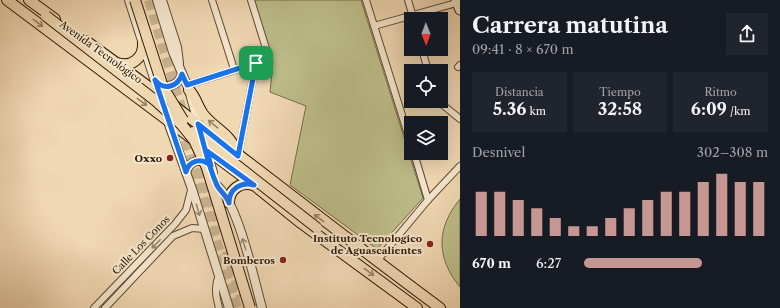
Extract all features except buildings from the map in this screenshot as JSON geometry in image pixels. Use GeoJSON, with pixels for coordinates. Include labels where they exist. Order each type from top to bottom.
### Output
{"type":"FeatureCollection","features":[{"type":"Feature","properties":{"kind":"main road","name":"Avenida Tecnológico"},"geometry":{"type":"LineString","coordinates":[[7,0],[254,185],[301,223],[417,308]]}},
{"type":"Feature","properties":{"kind":"main road","name":"Avenida Tecnológico"},"geometry":{"type":"LineString","coordinates":[[28,0],[198,124],[440,308]]}},
{"type":"Feature","properties":{"kind":"main road"},"geometry":{"type":"LineString","coordinates":[[28,0],[46,16],[156,101],[181,124],[194,140],[207,168],[250,308]]}},
{"type":"Feature","properties":{"kind":"main road"},"geometry":{"type":"LineString","coordinates":[[135,0],[163,87],[183,120],[202,140],[352,255],[356,262]]}},
{"type":"Feature","properties":{"kind":"main road"},"geometry":{"type":"LineString","coordinates":[[116,63],[127,65],[137,60],[143,51],[143,43]]}},
{"type":"Feature","properties":{"kind":"main road"},"geometry":{"type":"LineString","coordinates":[[188,87],[206,118],[229,137],[235,146],[237,155]]}},
{"type":"Feature","properties":{"kind":"main road"},"geometry":{"type":"LineString","coordinates":[[229,203],[230,196],[236,187],[243,184],[254,185]]}},
{"type":"Feature","properties":{"kind":"street"},"geometry":{"type":"LineString","coordinates":[[129,0],[168,121],[192,189],[229,308]]}},
{"type":"Feature","properties":{"kind":"street"},"geometry":{"type":"LineString","coordinates":[[157,0],[173,52],[188,87],[216,185],[254,308]]}},
{"type":"Feature","properties":{"kind":"street"},"geometry":{"type":"LineString","coordinates":[[155,80],[162,86],[171,86],[180,80],[182,72],[178,47],[163,0]]}},
{"type":"Feature","properties":{"kind":"street"},"geometry":{"type":"LineString","coordinates":[[212,0],[234,69]]}},
{"type":"Feature","properties":{"kind":"street"},"geometry":{"type":"LineString","coordinates":[[188,87],[234,69],[264,60],[268,55],[251,0]]}},
{"type":"Feature","properties":{"kind":"street"},"geometry":{"type":"LineString","coordinates":[[366,0],[404,122]]}},
{"type":"Feature","properties":{"kind":"street"},"geometry":{"type":"LineString","coordinates":[[408,0],[412,12]]}},
{"type":"Feature","properties":{"kind":"street"},"geometry":{"type":"LineString","coordinates":[[430,12],[458,4]]}},
{"type":"Feature","properties":{"kind":"street"},"geometry":{"type":"LineString","coordinates":[[374,26],[404,19]]}},
{"type":"Feature","properties":{"kind":"street"},"geometry":{"type":"LineString","coordinates":[[237,155],[256,63]]}},
{"type":"Feature","properties":{"kind":"street"},"geometry":{"type":"LineString","coordinates":[[447,108],[460,119]]}},
{"type":"Feature","properties":{"kind":"street"},"geometry":{"type":"LineString","coordinates":[[416,160],[428,200]]}},
{"type":"Feature","properties":{"kind":"street"},"geometry":{"type":"LineString","coordinates":[[186,172],[188,167],[195,161],[204,161],[211,166]]}},
{"type":"Feature","properties":{"kind":"street"},"geometry":{"type":"LineString","coordinates":[[377,261],[428,200],[460,166]]}},
{"type":"Feature","properties":{"kind":"street"},"geometry":{"type":"LineString","coordinates":[[216,185],[224,193],[240,230],[262,308]]}},
{"type":"Feature","properties":{"kind":"street","name":"Calle Los Conos"},"geometry":{"type":"LineString","coordinates":[[94,308],[182,216],[190,199],[192,189]]}},
{"type":"Feature","properties":{"kind":"street","name":"Calle Los Conos"},"geometry":{"type":"LineString","coordinates":[[105,308],[173,236],[192,228],[204,229]]}},
{"type":"Feature","properties":{"kind":"street"},"geometry":{"type":"LineString","coordinates":[[218,275],[215,287],[220,308]]}},
{"type":"Feature","properties":{"kind":"green space"},"geometry":{"type":"Polygon","coordinates":[[[254,0],[361,0],[404,137],[404,160],[411,160],[423,198],[377,249],[290,185],[306,106],[270,92],[273,62],[254,0]]]}},
{"type":"Feature","properties":{"kind":"green space"},"geometry":{"type":"Polygon","coordinates":[[[460,199],[460,287],[446,265],[442,243],[446,221],[460,199]]]}},
{"type":"Feature","properties":{"kind":"tunnel"},"geometry":{"type":"LineString","coordinates":[[149,0],[184,117]]}},
{"type":"Feature","properties":{"kind":"tunnel"},"geometry":{"type":"LineString","coordinates":[[181,126],[237,308]]}},
{"type":"Feature","properties":{"kind":"tunnel"},"geometry":{"type":"LineString","coordinates":[[196,154],[221,232]]}},
{"type":"Feature","properties":{"kind":"tunnel"},"geometry":{"type":"LineString","coordinates":[[227,251],[241,297]]}},
{"type":"Feature","properties":{"kind":"place","name":"Oxxo"},"geometry":{"type":"Point","coordinates":[170,158]}},
{"type":"Feature","properties":{"kind":"place","name":"Instituto Tecnologico de Aguascalientes"},"geometry":{"type":"Point","coordinates":[430,244]}},
{"type":"Feature","properties":{"kind":"place","name":"Bomberos"},"geometry":{"type":"Point","coordinates":[283,260]}},
{"type":"Feature","properties":{"kind":"route"},"geometry":{"type":"LineString","coordinates":[[256,63],[187,85],[182,74],[180,80],[171,86],[162,86],[155,80],[186,172],[190,164],[198,160],[204,161],[211,166],[207,151],[254,185],[243,184],[236,187],[231,193],[229,203],[224,193],[216,185],[211,166],[207,151],[198,124],[238,156],[256,63]]}}]}
